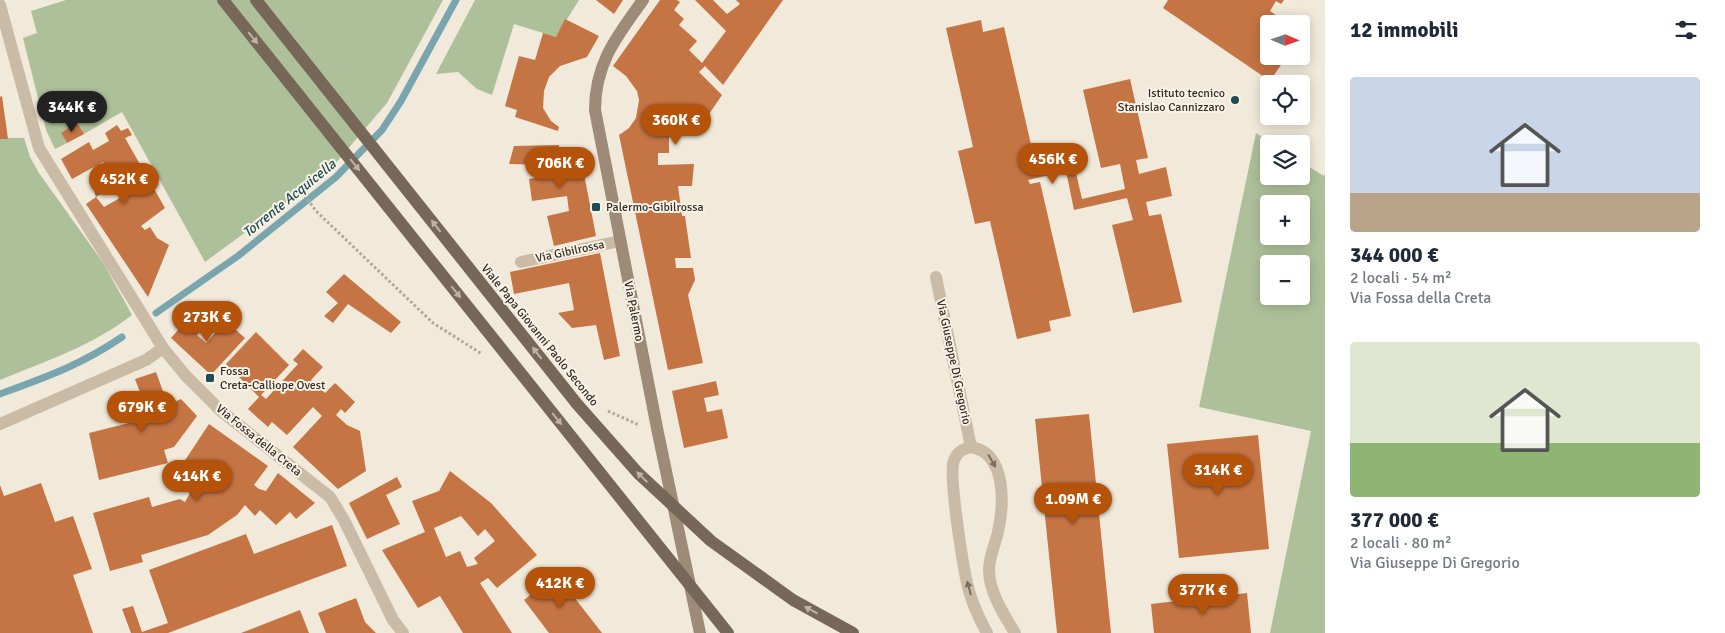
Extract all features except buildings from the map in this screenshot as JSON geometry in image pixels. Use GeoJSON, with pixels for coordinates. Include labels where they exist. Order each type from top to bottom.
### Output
{"type":"FeatureCollection","features":[{"type":"Feature","properties":{"kind":"main road"},"geometry":{"type":"LineString","coordinates":[[223,0],[728,633]]}},
{"type":"Feature","properties":{"kind":"main road","name":"Viale Papa Giovanni Paolo Secondo"},"geometry":{"type":"LineString","coordinates":[[256,0],[577,404],[638,473],[712,541],[793,600],[854,633]]}},
{"type":"Feature","properties":{"kind":"main road","name":"Via Palermo"},"geometry":{"type":"LineString","coordinates":[[643,0],[610,46],[594,88],[594,110],[700,633]]}},
{"type":"Feature","properties":{"kind":"street","name":"Via Fossa della Creta"},"geometry":{"type":"LineString","coordinates":[[0,5],[4,31],[39,148],[163,348],[186,376],[221,411],[330,497],[344,520],[393,620],[403,633]]}},
{"type":"Feature","properties":{"kind":"street","name":"Via Gibilrossa"},"geometry":{"type":"LineString","coordinates":[[521,262],[620,240]]}},
{"type":"Feature","properties":{"kind":"street","name":"Via Giuseppe Di Gregorio"},"geometry":{"type":"LineString","coordinates":[[936,277],[972,447]]}},
{"type":"Feature","properties":{"kind":"street"},"geometry":{"type":"LineString","coordinates":[[0,424],[146,360],[163,348]]}},
{"type":"Feature","properties":{"kind":"street"},"geometry":{"type":"LineString","coordinates":[[987,633],[978,617],[967,583],[955,498],[953,462],[958,453],[972,447],[986,452],[993,459],[998,474],[1002,511],[989,570],[999,605],[1015,633]]}},
{"type":"Feature","properties":{"kind":"path"},"geometry":{"type":"LineString","coordinates":[[299,187],[316,211]]}},
{"type":"Feature","properties":{"kind":"green space"},"geometry":{"type":"Polygon","coordinates":[[[66,0],[443,0],[387,103],[329,171],[205,262],[122,112],[84,134],[77,122],[61,133],[67,143],[55,149],[46,130],[23,38],[37,33],[31,11],[66,0]]]}},
{"type":"Feature","properties":{"kind":"green space"},"geometry":{"type":"Polygon","coordinates":[[[475,0],[579,0],[556,37],[514,24],[492,95],[477,89],[458,72],[436,74],[475,0]]]}},
{"type":"Feature","properties":{"kind":"green space"},"geometry":{"type":"Polygon","coordinates":[[[1256,133],[1260,136],[1260,185],[1310,185],[1310,167],[1324,176],[1325,173],[1325,633],[1270,633],[1311,431],[1199,407],[1256,133]]]}},
{"type":"Feature","properties":{"kind":"green space"},"geometry":{"type":"Polygon","coordinates":[[[0,138],[24,138],[30,157],[39,173],[104,264],[132,315],[101,336],[85,344],[0,380],[0,138]]]}},
{"type":"Feature","properties":{"kind":"waterway","name":"Torrente Acquicella"},"geometry":{"type":"LineString","coordinates":[[156,313],[238,256],[336,177],[382,130],[401,101],[456,0]]}},
{"type":"Feature","properties":{"kind":"waterway","name":"Torrente Acquicella"},"geometry":{"type":"LineString","coordinates":[[0,394],[78,363],[122,337]]}},
{"type":"Feature","properties":{"kind":"place","name":"Istituto tecnico Stanislao Cannizzaro"},"geometry":{"type":"Point","coordinates":[1235,100]}},
{"type":"Feature","properties":{"kind":"place","name":"Palermo-Gibilrossa"},"geometry":{"type":"Point","coordinates":[596,207]}},
{"type":"Feature","properties":{"kind":"place","name":"Fossa Creta-Calliope Ovest"},"geometry":{"type":"Point","coordinates":[210,378]}}]}
